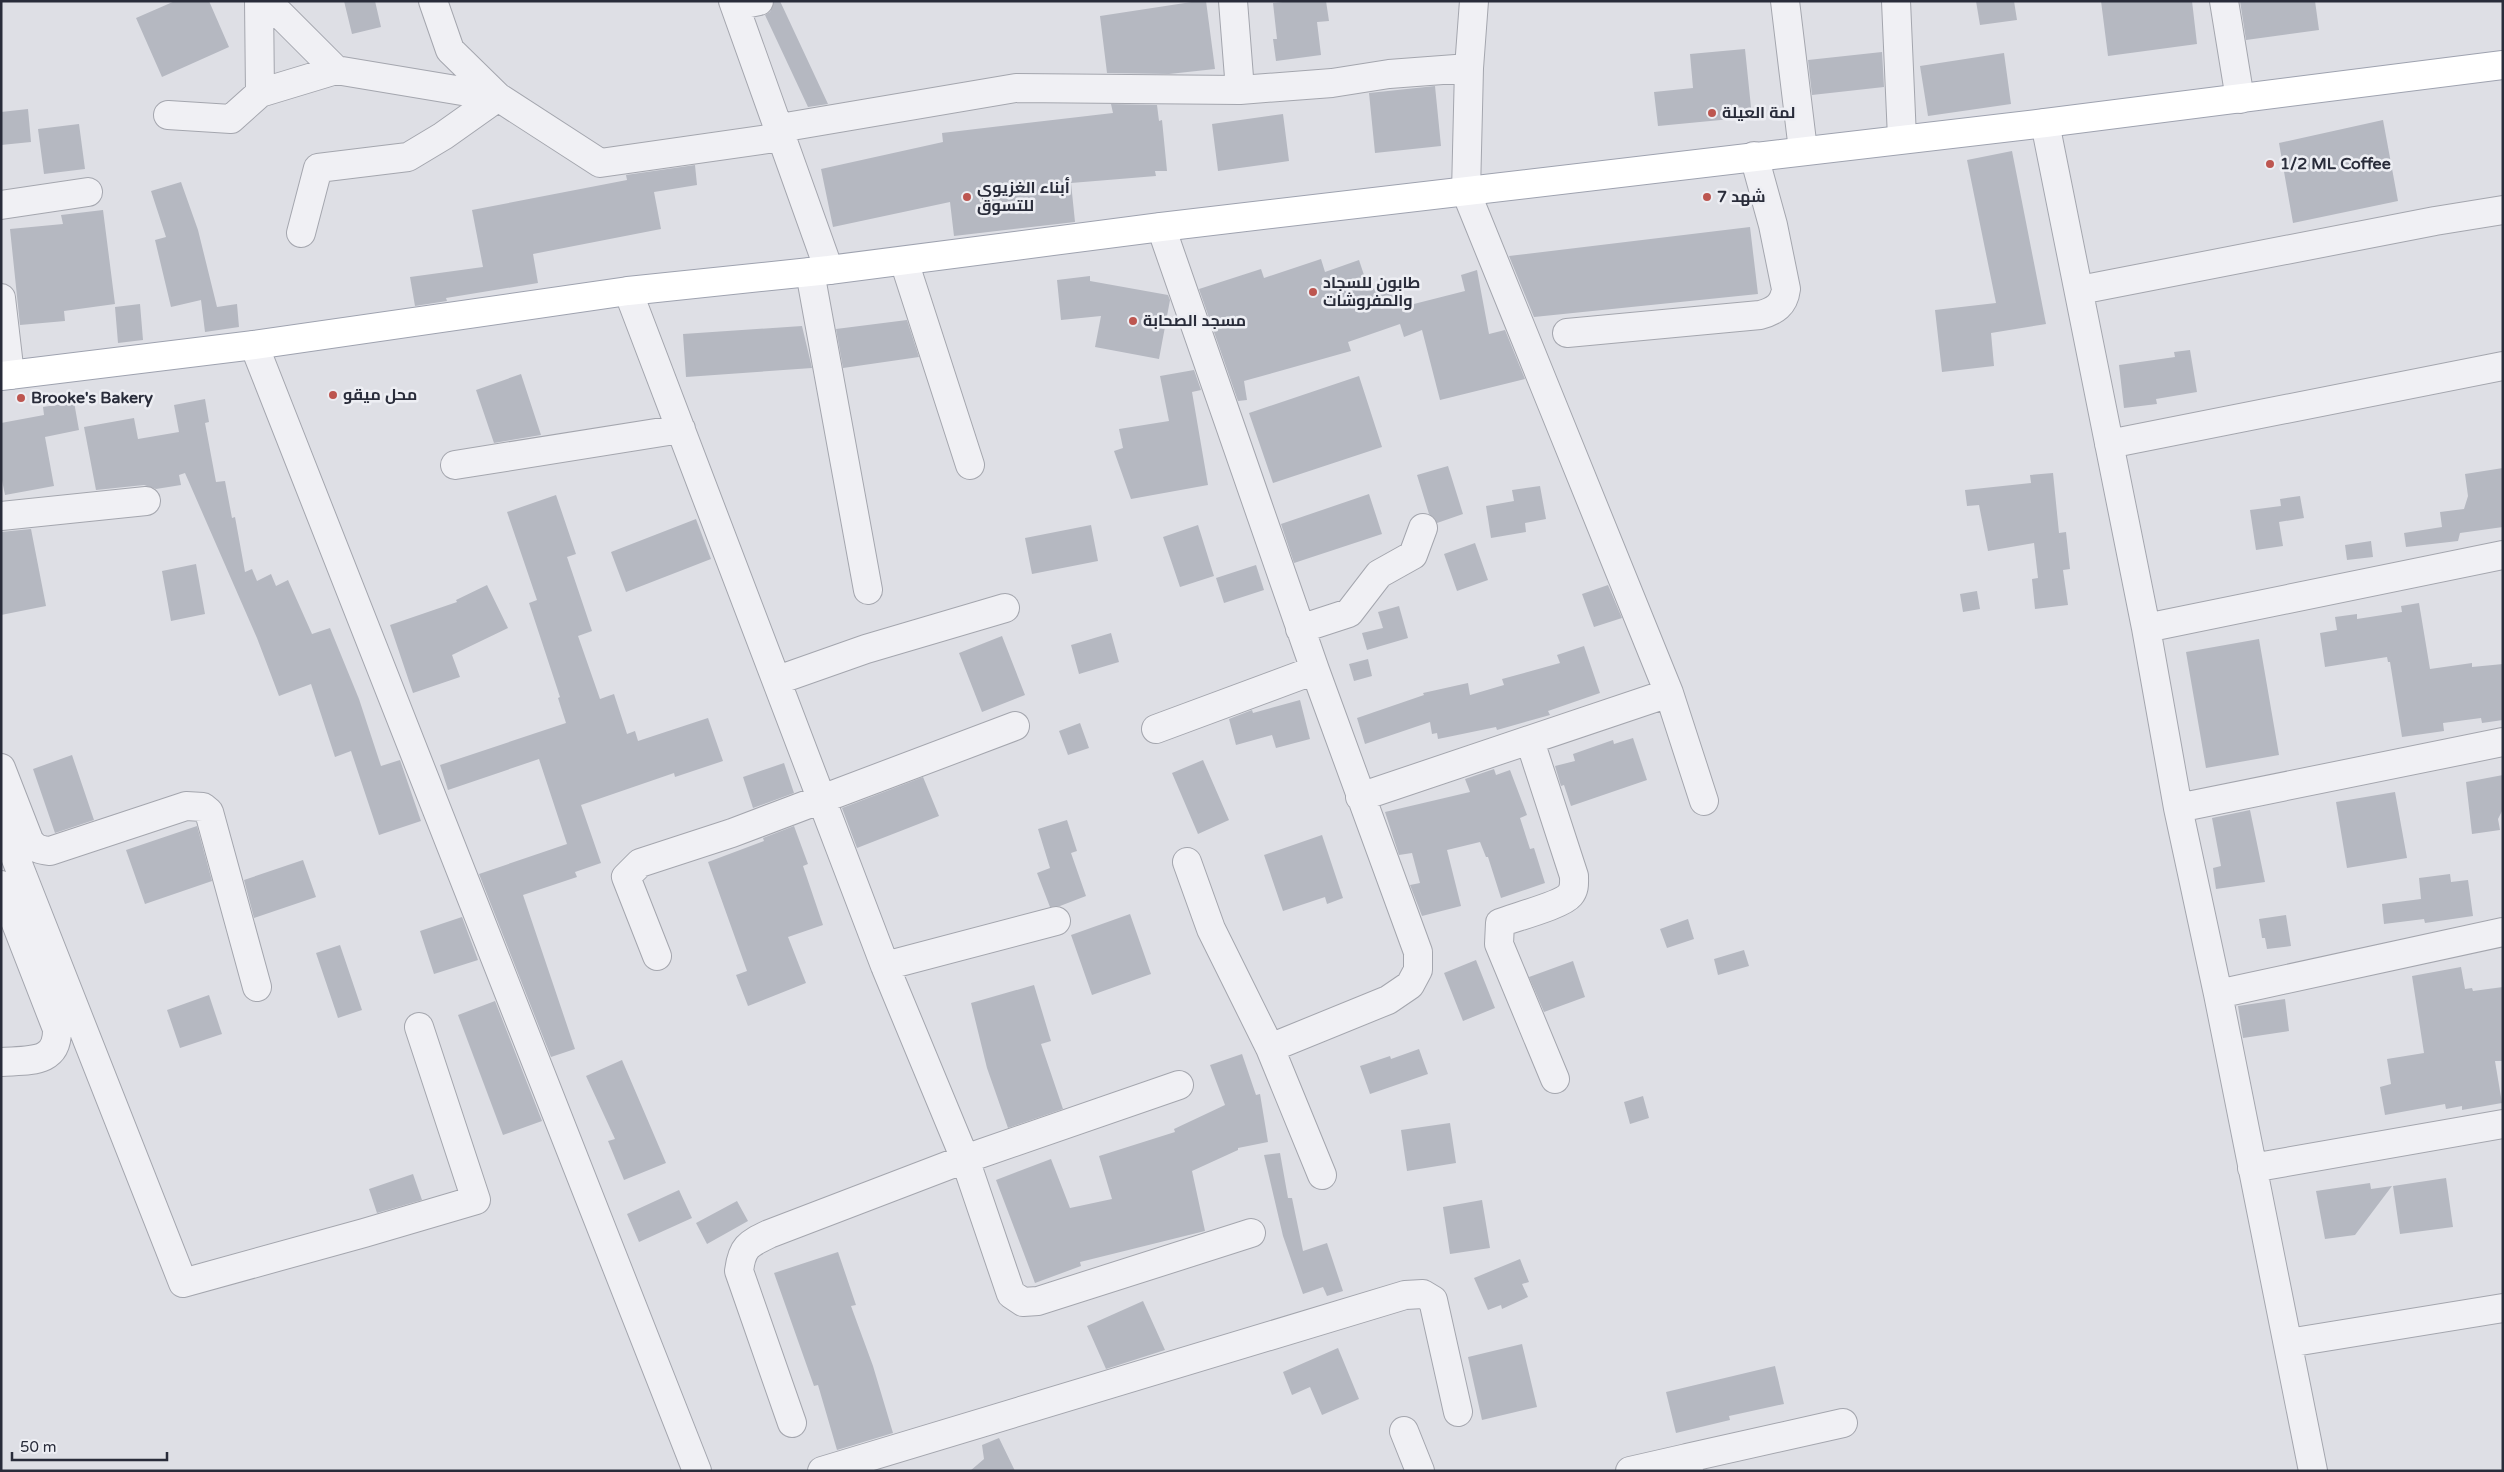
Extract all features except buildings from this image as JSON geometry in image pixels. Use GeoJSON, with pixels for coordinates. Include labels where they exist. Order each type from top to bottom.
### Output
{"type":"FeatureCollection","features":[{"type":"Feature","properties":{"kind":"main road"},"geometry":{"type":"LineString","coordinates":[[6,376],[254,345],[628,291],[904,261],[1161,227],[1466,192],[1902,138],[2045,123],[2503,65]]}},
{"type":"Feature","properties":{"kind":"street"},"geometry":{"type":"LineString","coordinates":[[259,1],[260,93]]}},
{"type":"Feature","properties":{"kind":"street"},"geometry":{"type":"LineString","coordinates":[[267,1],[336,70]]}},
{"type":"Feature","properties":{"kind":"street"},"geometry":{"type":"LineString","coordinates":[[433,1],[450,50],[498,97],[600,163],[781,132],[1016,88],[1240,90],[1332,84],[1390,74],[1470,68]]}},
{"type":"Feature","properties":{"kind":"street"},"geometry":{"type":"LineString","coordinates":[[1233,1],[1240,90]]}},
{"type":"Feature","properties":{"kind":"street"},"geometry":{"type":"LineString","coordinates":[[1474,1],[1466,192],[1669,693],[1704,802]]}},
{"type":"Feature","properties":{"kind":"street"},"geometry":{"type":"LineString","coordinates":[[1785,1],[1803,150]]}},
{"type":"Feature","properties":{"kind":"street"},"geometry":{"type":"LineString","coordinates":[[1896,1],[1902,138]]}},
{"type":"Feature","properties":{"kind":"street"},"geometry":{"type":"LineString","coordinates":[[2224,1],[2240,99]]}},
{"type":"Feature","properties":{"kind":"street"},"geometry":{"type":"LineString","coordinates":[[742,3],[820,271],[868,590]]}},
{"type":"Feature","properties":{"kind":"street"},"geometry":{"type":"LineString","coordinates":[[168,115],[231,119],[260,93],[336,70],[498,97]]}},
{"type":"Feature","properties":{"kind":"street"},"geometry":{"type":"LineString","coordinates":[[301,233],[318,168],[408,157],[443,136],[498,97]]}},
{"type":"Feature","properties":{"kind":"street"},"geometry":{"type":"LineString","coordinates":[[2045,123],[2080,290],[2146,628],[2178,808],[2218,994],[2313,1471]]}},
{"type":"Feature","properties":{"kind":"street"},"geometry":{"type":"LineString","coordinates":[[1567,334],[1760,315],[1768,313],[1780,305],[1784,299],[1786,289],[1773,225],[1754,156]]}},
{"type":"Feature","properties":{"kind":"street"},"geometry":{"type":"LineString","coordinates":[[1,204],[88,192]]}},
{"type":"Feature","properties":{"kind":"street"},"geometry":{"type":"LineString","coordinates":[[2080,290],[2435,220],[2503,210]]}},
{"type":"Feature","properties":{"kind":"street"},"geometry":{"type":"LineString","coordinates":[[1161,227],[1300,629],[1418,952],[1418,970],[1410,985],[1388,1000],[1270,1048]]}},
{"type":"Feature","properties":{"kind":"street"},"geometry":{"type":"LineString","coordinates":[[904,261],[970,465]]}},
{"type":"Feature","properties":{"kind":"street"},"geometry":{"type":"LineString","coordinates":[[628,291],[778,680],[885,966],[965,1159],[1011,1294],[1023,1302],[1038,1301],[1251,1232]]}},
{"type":"Feature","properties":{"kind":"street"},"geometry":{"type":"LineString","coordinates":[[1,298],[6,376]]}},
{"type":"Feature","properties":{"kind":"street"},"geometry":{"type":"LineString","coordinates":[[254,345],[697,1471]]}},
{"type":"Feature","properties":{"kind":"street"},"geometry":{"type":"LineString","coordinates":[[2109,444],[2503,366]]}},
{"type":"Feature","properties":{"kind":"street"},"geometry":{"type":"LineString","coordinates":[[455,465],[681,428]]}},
{"type":"Feature","properties":{"kind":"street"},"geometry":{"type":"LineString","coordinates":[[1,516],[146,501]]}},
{"type":"Feature","properties":{"kind":"street"},"geometry":{"type":"LineString","coordinates":[[1300,629],[1349,613],[1379,574],[1413,555],[1423,528]]}},
{"type":"Feature","properties":{"kind":"street"},"geometry":{"type":"LineString","coordinates":[[2146,628],[2503,555]]}},
{"type":"Feature","properties":{"kind":"street"},"geometry":{"type":"LineString","coordinates":[[778,680],[866,649],[1005,608]]}},
{"type":"Feature","properties":{"kind":"street"},"geometry":{"type":"LineString","coordinates":[[1156,729],[1315,670]]}},
{"type":"Feature","properties":{"kind":"street"},"geometry":{"type":"LineString","coordinates":[[1360,797],[1669,693]]}},
{"type":"Feature","properties":{"kind":"street"},"geometry":{"type":"LineString","coordinates":[[657,956],[626,877],[640,863],[732,833],[1015,726]]}},
{"type":"Feature","properties":{"kind":"street"},"geometry":{"type":"LineString","coordinates":[[1530,741],[1574,876],[1574,886],[1570,896],[1556,904],[1500,923],[1498,932],[1500,944],[1554,1079]]}},
{"type":"Feature","properties":{"kind":"street"},"geometry":{"type":"LineString","coordinates":[[2178,808],[2503,742]]}},
{"type":"Feature","properties":{"kind":"street"},"geometry":{"type":"LineString","coordinates":[[1,768],[29,840],[34,848],[42,850],[50,851],[186,806],[203,807],[209,812],[257,987]]}},
{"type":"Feature","properties":{"kind":"street"},"geometry":{"type":"LineString","coordinates":[[1,821],[184,1283],[364,1234],[476,1200],[419,1027]]}},
{"type":"Feature","properties":{"kind":"street"},"geometry":{"type":"LineString","coordinates":[[1187,862],[1211,929],[1270,1048],[1322,1175]]}},
{"type":"Feature","properties":{"kind":"street"},"geometry":{"type":"LineString","coordinates":[[1,885],[57,1029],[57,1044],[50,1054],[39,1058],[1,1062]]}},
{"type":"Feature","properties":{"kind":"street"},"geometry":{"type":"LineString","coordinates":[[885,966],[1056,921]]}},
{"type":"Feature","properties":{"kind":"street"},"geometry":{"type":"LineString","coordinates":[[2218,994],[2503,932]]}},
{"type":"Feature","properties":{"kind":"street"},"geometry":{"type":"LineString","coordinates":[[792,1423],[739,1271],[741,1259],[748,1244],[769,1234],[965,1159],[1179,1085]]}},
{"type":"Feature","properties":{"kind":"street"},"geometry":{"type":"LineString","coordinates":[[2252,1168],[2503,1124]]}},
{"type":"Feature","properties":{"kind":"street"},"geometry":{"type":"LineString","coordinates":[[822,1471],[1405,1295],[1422,1294],[1433,1300],[1458,1412]]}},
{"type":"Feature","properties":{"kind":"street"},"geometry":{"type":"LineString","coordinates":[[2288,1342],[2503,1308]]}},
{"type":"Feature","properties":{"kind":"street"},"geometry":{"type":"LineString","coordinates":[[1630,1471],[1688,1465],[1844,1422]]}},
{"type":"Feature","properties":{"kind":"street"},"geometry":{"type":"LineString","coordinates":[[1404,1431],[1420,1471]]}},
{"type":"Feature","properties":{"kind":"place","name":"لمة العيلة"},"geometry":{"type":"Point","coordinates":[1712,113]}},
{"type":"Feature","properties":{"kind":"place","name":"1/2 ML Coffee"},"geometry":{"type":"Point","coordinates":[2270,164]}},
{"type":"Feature","properties":{"kind":"place","name":"أبناء الغزيوي للتسوق"},"geometry":{"type":"Point","coordinates":[967,197]}},
{"type":"Feature","properties":{"kind":"place","name":"شهد 7"},"geometry":{"type":"Point","coordinates":[1707,197]}},
{"type":"Feature","properties":{"kind":"place","name":"طابون للسجاد والمفروشات"},"geometry":{"type":"Point","coordinates":[1313,292]}},
{"type":"Feature","properties":{"kind":"place","name":"مسجد الصحابة"},"geometry":{"type":"Point","coordinates":[1133,321]}},
{"type":"Feature","properties":{"kind":"place","name":"محل ميقو"},"geometry":{"type":"Point","coordinates":[333,395]}},
{"type":"Feature","properties":{"kind":"place","name":"Brooke's Bakery"},"geometry":{"type":"Point","coordinates":[21,398]}}]}
